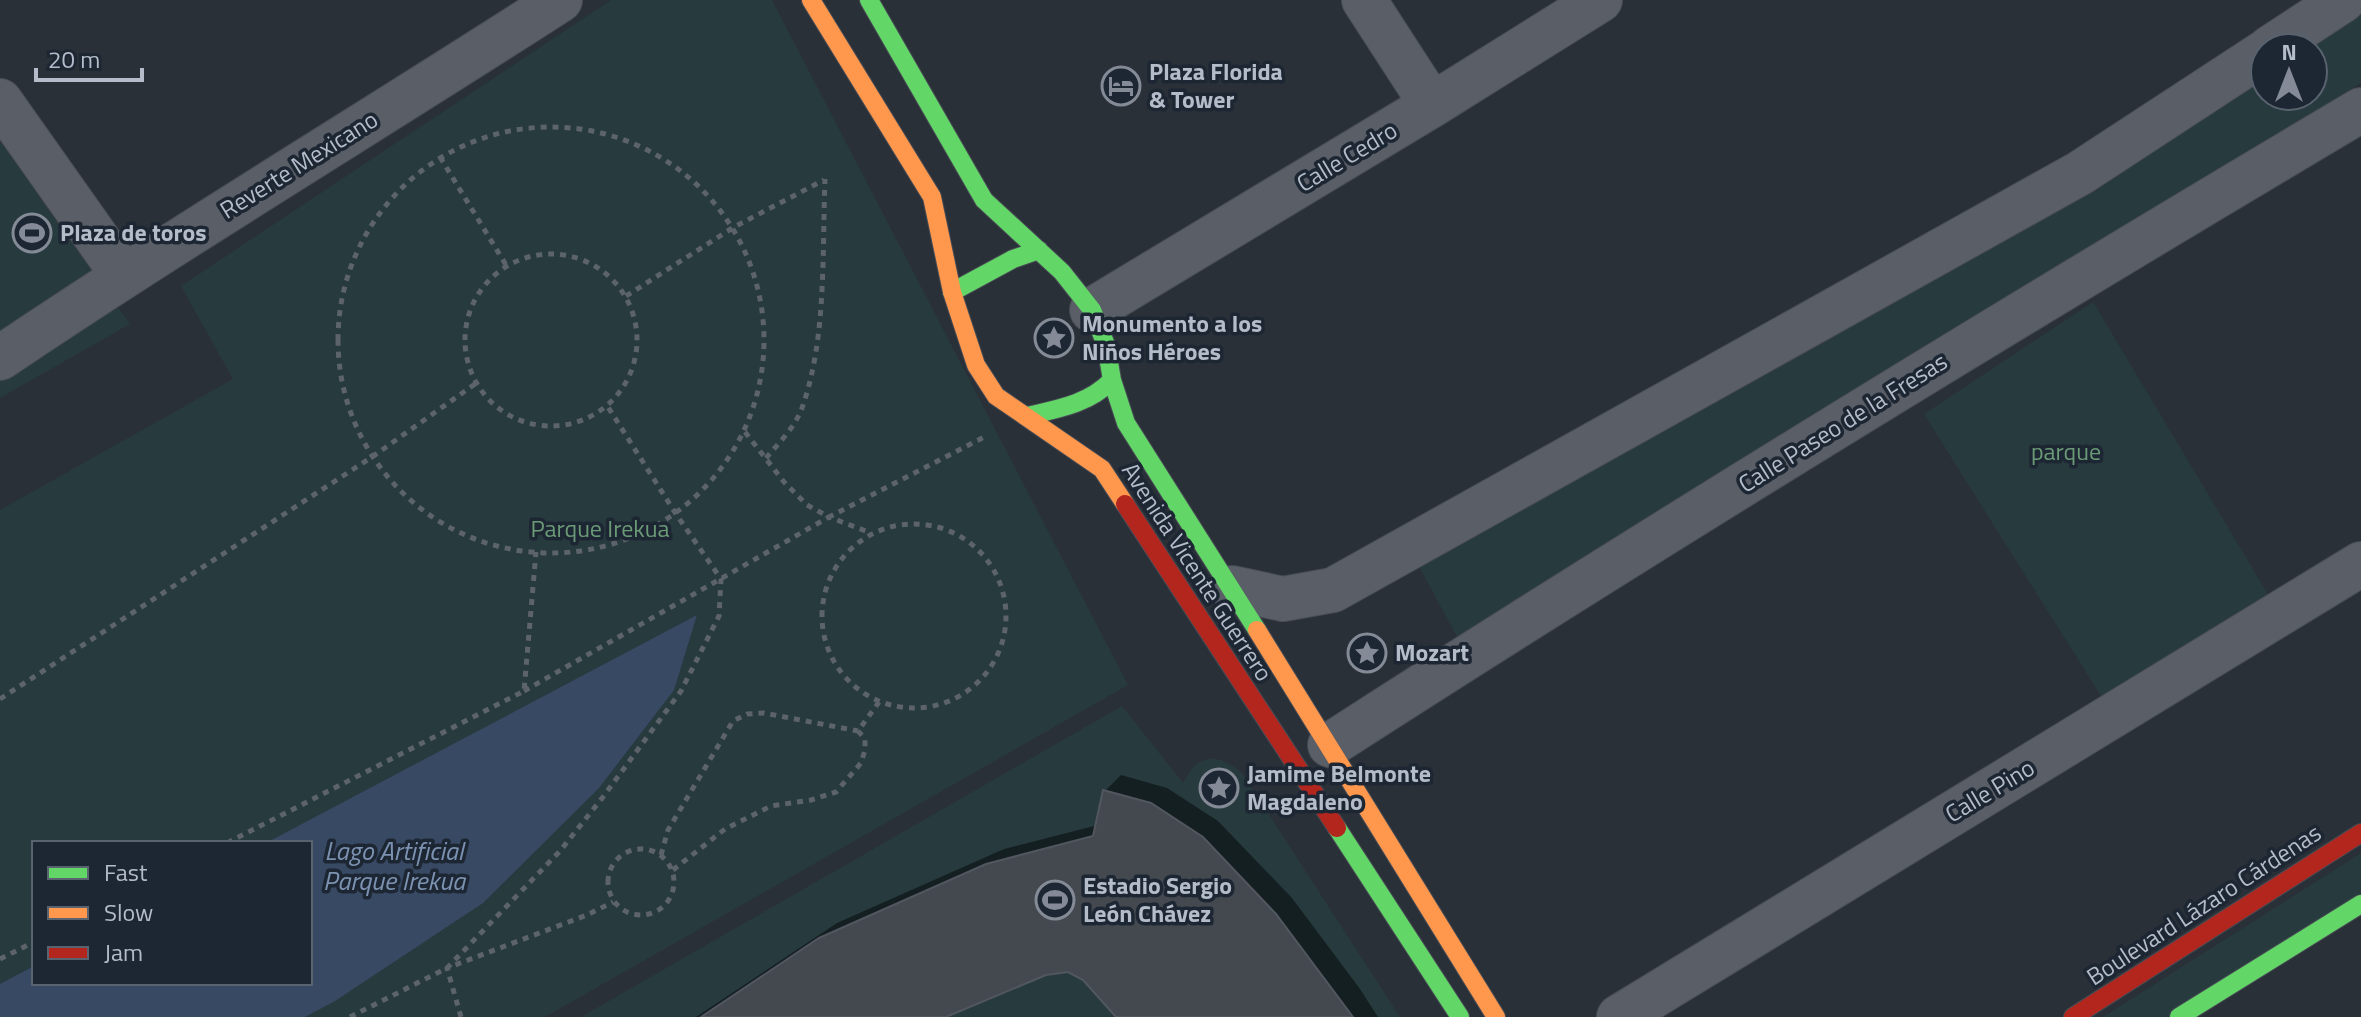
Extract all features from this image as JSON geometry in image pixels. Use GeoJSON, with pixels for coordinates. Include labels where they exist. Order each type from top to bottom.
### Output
{"type":"FeatureCollection","features":[{"type":"Feature","properties":{"kind":"main road","name":"Avenida Vicente Guerrero"},"geometry":{"type":"LineString","coordinates":[[811,0],[932,197],[952,292],[976,365],[996,396],[1102,469],[1460,1017]]}},
{"type":"Feature","properties":{"kind":"main road","name":"Avenida Vicente Guerrero"},"geometry":{"type":"LineString","coordinates":[[869,0],[984,200],[1062,272],[1092,310],[1106,345],[1112,380],[1126,423],[1330,745],[1496,1017]]}},
{"type":"Feature","properties":{"kind":"main road"},"geometry":{"type":"LineString","coordinates":[[952,292],[1013,259],[1039,250]]}},
{"type":"Feature","properties":{"kind":"main road"},"geometry":{"type":"LineString","coordinates":[[1027,416],[1089,398],[1105,389],[1112,380]]}},
{"type":"Feature","properties":{"kind":"main road","name":"Boulevard Lázaro Cárdenas"},"geometry":{"type":"LineString","coordinates":[[2073,1017],[2361,833]]}},
{"type":"Feature","properties":{"kind":"main road"},"geometry":{"type":"LineString","coordinates":[[2179,1017],[2361,904]]}},
{"type":"Feature","properties":{"kind":"street","name":"Reverte Mexicano"},"geometry":{"type":"LineString","coordinates":[[0,358],[123,275],[560,0]]}},
{"type":"Feature","properties":{"kind":"street"},"geometry":{"type":"LineString","coordinates":[[1364,0],[1432,105]]}},
{"type":"Feature","properties":{"kind":"street","name":"Calle Cedro"},"geometry":{"type":"LineString","coordinates":[[1092,310],[1600,0]]}},
{"type":"Feature","properties":{"kind":"street"},"geometry":{"type":"LineString","coordinates":[[2294,32],[2343,0]]}},
{"type":"Feature","properties":{"kind":"street"},"geometry":{"type":"LineString","coordinates":[[1232,588],[1283,599],[1333,590],[2080,173],[2249,62]]}},
{"type":"Feature","properties":{"kind":"street"},"geometry":{"type":"LineString","coordinates":[[0,101],[123,275]]}},
{"type":"Feature","properties":{"kind":"street","name":"Calle Paseo de la Fresas"},"geometry":{"type":"LineString","coordinates":[[1330,745],[1487,644],[2051,295],[2361,110]]}},
{"type":"Feature","properties":{"kind":"street","name":"Calle Pino"},"geometry":{"type":"LineString","coordinates":[[1619,1017],[2361,564]]}},
{"type":"Feature","properties":{"kind":"path"},"geometry":{"type":"LineString","coordinates":[[546,126],[601,132],[653,152],[698,184],[734,227],[756,275],[766,328],[762,381],[745,432],[716,477],[676,514],[633,537],[585,551],[536,552],[488,544],[443,524],[403,495],[372,457],[347,406],[337,350],[342,292],[362,239],[395,193],[440,157],[491,134],[546,126]]}},
{"type":"Feature","properties":{"kind":"path"},"geometry":{"type":"LineString","coordinates":[[440,157],[506,265]]}},
{"type":"Feature","properties":{"kind":"path"},"geometry":{"type":"LineString","coordinates":[[626,296],[734,227],[825,179],[819,318],[812,364],[801,410],[766,458]]}},
{"type":"Feature","properties":{"kind":"path"},"geometry":{"type":"LineString","coordinates":[[538,254],[572,256],[603,271],[626,296],[637,324],[637,354],[627,383],[608,407],[581,422],[551,427],[521,422],[495,407],[475,384],[464,352],[466,318],[480,288],[506,265],[538,254]]}},
{"type":"Feature","properties":{"kind":"path"},"geometry":{"type":"LineString","coordinates":[[0,699],[372,457],[475,384]]}},
{"type":"Feature","properties":{"kind":"path"},"geometry":{"type":"LineString","coordinates":[[447,968],[560,851],[603,797],[681,691],[719,616],[721,579],[608,407]]}},
{"type":"Feature","properties":{"kind":"path"},"geometry":{"type":"LineString","coordinates":[[231,841],[524,691],[829,517],[1027,416]]}},
{"type":"Feature","properties":{"kind":"path"},"geometry":{"type":"LineString","coordinates":[[745,432],[784,482],[807,505],[872,534]]}},
{"type":"Feature","properties":{"kind":"path"},"geometry":{"type":"LineString","coordinates":[[924,524],[950,531],[972,544],[991,563],[1003,587],[1007,613],[1004,639],[994,663],[978,683],[956,699],[931,707],[905,708],[879,702],[856,688],[838,669],[826,646],[821,620],[824,593],[834,569],[851,548],[872,534],[897,525],[924,524]]}},
{"type":"Feature","properties":{"kind":"path"},"geometry":{"type":"LineString","coordinates":[[524,691],[536,552]]}},
{"type":"Feature","properties":{"kind":"path"},"geometry":{"type":"LineString","coordinates":[[858,731],[879,702]]}},
{"type":"Feature","properties":{"kind":"path"},"geometry":{"type":"LineString","coordinates":[[661,855],[668,830],[733,721],[747,714],[764,713],[858,731],[865,739],[861,763],[836,792],[811,800],[771,806],[725,829],[673,870]]}},
{"type":"Feature","properties":{"kind":"path"},"geometry":{"type":"LineString","coordinates":[[643,848],[661,855],[673,870],[674,889],[665,906],[648,915],[629,914],[613,902],[606,884],[610,866],[624,852],[643,848]]}},
{"type":"Feature","properties":{"kind":"path"},"geometry":{"type":"LineString","coordinates":[[350,1017],[447,968],[587,915],[613,902]]}},
{"type":"Feature","properties":{"kind":"path"},"geometry":{"type":"LineString","coordinates":[[0,959],[32,943]]}},
{"type":"Feature","properties":{"kind":"path"},"geometry":{"type":"LineString","coordinates":[[447,968],[461,1017]]}},
{"type":"Feature","properties":{"kind":"green space","name":"Parque Irekua"},"geometry":{"type":"Polygon","coordinates":[[[611,0],[772,0],[1128,685],[545,1017],[0,1017],[0,510],[233,379],[181,286],[611,0]]]}},
{"type":"Feature","properties":{"kind":"green space"},"geometry":{"type":"Polygon","coordinates":[[[2361,0],[2361,83],[2329,103],[2329,32],[2308,32],[2361,0]]]}},
{"type":"Feature","properties":{"kind":"green space"},"geometry":{"type":"Polygon","coordinates":[[[2249,68],[2249,112],[2314,112],[1459,640],[1418,565],[2249,68]]]}},
{"type":"Feature","properties":{"kind":"green space","name":"Plaza de toros"},"geometry":{"type":"Polygon","coordinates":[[[0,141],[130,324],[0,398],[0,141]]]}},
{"type":"Feature","properties":{"kind":"green space","name":"parque"},"geometry":{"type":"Polygon","coordinates":[[[2093,302],[2272,601],[2106,704],[1924,414],[2093,302]]]}},
{"type":"Feature","properties":{"kind":"green space","name":"Estadio Sergio León Chávez"},"geometry":{"type":"Polygon","coordinates":[[[1122,706],[1183,783],[1194,766],[1207,759],[1225,762],[1242,773],[1400,1017],[581,1017],[1122,706]]]}},
{"type":"Feature","properties":{"kind":"green space"},"geometry":{"type":"Polygon","coordinates":[[[2361,853],[2361,894],[2171,1017],[2103,1017],[2361,853]]]}},
{"type":"Feature","properties":{"kind":"water","name":"Lago Artificial Parque Irekua"},"geometry":{"type":"Polygon","coordinates":[[[697,615],[674,690],[599,788],[483,903],[335,1001],[305,1017],[0,1017],[0,984],[32,967],[32,985],[312,985],[312,841],[270,841],[697,615]]]}},
{"type":"Feature","properties":{"kind":"building"},"geometry":{"type":"Polygon","coordinates":[[[1103,790],[1151,803],[1203,837],[1276,914],[1353,1017],[1116,1017],[1083,980],[1068,972],[1046,975],[946,1017],[701,1017],[819,938],[986,864],[1093,836],[1103,790]]]}},
{"type":"Feature","properties":{"kind":"traffic: fast"},"geometry":{"type":"LineString","coordinates":[[869,0],[984,200],[1062,272],[1092,310],[1106,345],[1112,380],[1126,423],[1257,630]]}},
{"type":"Feature","properties":{"kind":"traffic: fast"},"geometry":{"type":"LineString","coordinates":[[952,292],[1013,259],[1039,250]]}},
{"type":"Feature","properties":{"kind":"traffic: fast"},"geometry":{"type":"LineString","coordinates":[[1027,416],[1083,400],[1112,380]]}},
{"type":"Feature","properties":{"kind":"traffic: fast"},"geometry":{"type":"LineString","coordinates":[[1337,828],[1460,1017]]}},
{"type":"Feature","properties":{"kind":"traffic: fast"},"geometry":{"type":"LineString","coordinates":[[2179,1017],[2361,904]]}},
{"type":"Feature","properties":{"kind":"traffic: slow"},"geometry":{"type":"LineString","coordinates":[[811,0],[932,197],[952,292],[976,365],[996,396],[1102,469],[1125,504]]}},
{"type":"Feature","properties":{"kind":"traffic: slow"},"geometry":{"type":"LineString","coordinates":[[1257,630],[1496,1017]]}},
{"type":"Feature","properties":{"kind":"traffic: jam"},"geometry":{"type":"LineString","coordinates":[[1125,504],[1337,828]]}},
{"type":"Feature","properties":{"kind":"traffic: jam"},"geometry":{"type":"LineString","coordinates":[[2073,1017],[2361,833]]}},
{"type":"Feature","properties":{"kind":"place","name":"Plaza Florida & Tower"},"geometry":{"type":"Point","coordinates":[1121,86]}},
{"type":"Feature","properties":{"kind":"place","name":"Plaza de toros"},"geometry":{"type":"Point","coordinates":[32,233]}},
{"type":"Feature","properties":{"kind":"place","name":"Monumento a los Niños Héroes"},"geometry":{"type":"Point","coordinates":[1054,338]}},
{"type":"Feature","properties":{"kind":"place","name":"Mozart"},"geometry":{"type":"Point","coordinates":[1367,653]}},
{"type":"Feature","properties":{"kind":"place","name":"Jamime Belmonte Magdaleno"},"geometry":{"type":"Point","coordinates":[1219,788]}},
{"type":"Feature","properties":{"kind":"place","name":"Estadio Sergio León Chávez"},"geometry":{"type":"Point","coordinates":[1055,900]}}]}
